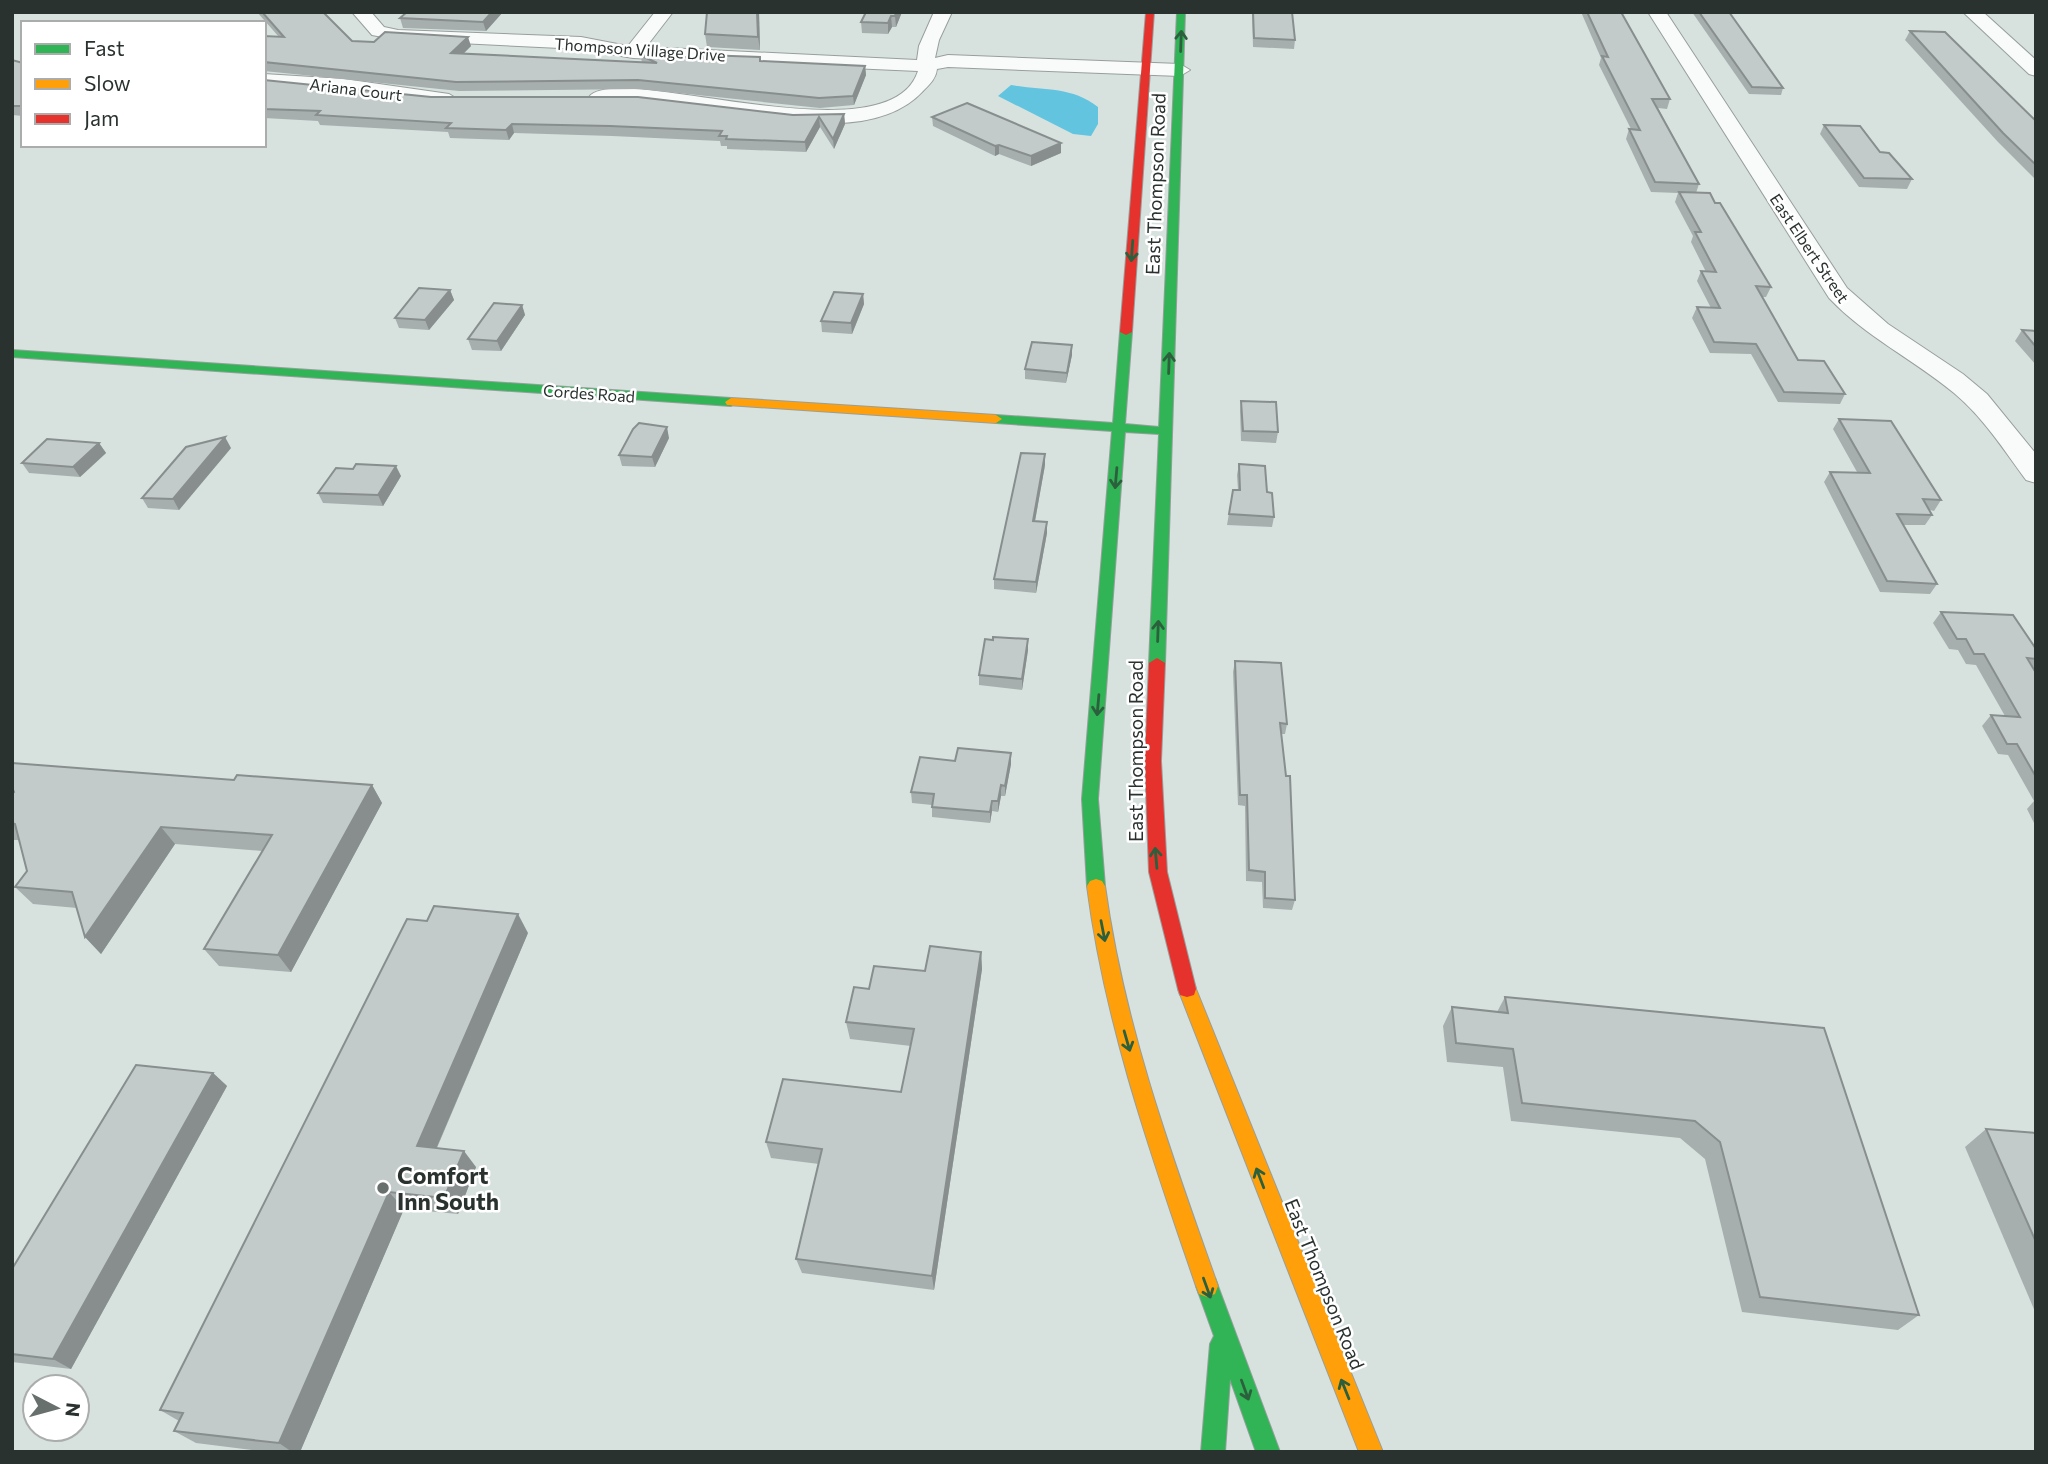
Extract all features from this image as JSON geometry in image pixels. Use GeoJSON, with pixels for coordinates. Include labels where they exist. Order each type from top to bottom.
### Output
{"type":"FeatureCollection","features":[{"type":"Feature","properties":{"kind":"main road","name":"East Thompson Road"},"geometry":{"type":"LineString","coordinates":[[1150,12],[1090,799],[1090,849],[1120,1015],[1145,1104],[1268,1452]]}},
{"type":"Feature","properties":{"kind":"main road","name":"East Thompson Road"},"geometry":{"type":"LineString","coordinates":[[1181,12],[1153,761],[1155,844],[1165,913],[1189,996],[1371,1452]]}},
{"type":"Feature","properties":{"kind":"main road","name":"Cordes Road"},"geometry":{"type":"LineString","coordinates":[[12,353],[1167,431]]}},
{"type":"Feature","properties":{"kind":"main road"},"geometry":{"type":"LineString","coordinates":[[1213,1452],[1222,1327]]}},
{"type":"Feature","properties":{"kind":"street","name":"Thompson Village Drive"},"geometry":{"type":"LineString","coordinates":[[361,12],[378,31],[398,35],[581,43],[633,52],[928,66],[942,71],[1179,76]]}},
{"type":"Feature","properties":{"kind":"street"},"geometry":{"type":"LineString","coordinates":[[633,52],[664,12]]}},
{"type":"Feature","properties":{"kind":"street"},"geometry":{"type":"LineString","coordinates":[[582,98],[664,99],[777,114],[846,115],[870,111],[901,100],[925,78],[928,66],[927,51],[943,12]]}},
{"type":"Feature","properties":{"kind":"street","name":"East Elbert Street"},"geometry":{"type":"LineString","coordinates":[[1657,12],[1838,293],[1871,324],[1956,381],[2004,431],[2036,474]]}},
{"type":"Feature","properties":{"kind":"street"},"geometry":{"type":"LineString","coordinates":[[1972,12],[2036,70]]}},
{"type":"Feature","properties":{"kind":"street","name":"Ariana Court"},"geometry":{"type":"LineString","coordinates":[[266,80],[345,85],[470,101]]}},
{"type":"Feature","properties":{"kind":"water"},"geometry":{"type":"Polygon","coordinates":[[[1011,85],[1067,92],[1088,100],[1098,107],[1098,124],[1091,136],[1073,134],[998,96],[1011,85]]]}},
{"type":"Feature","properties":{"kind":"building"},"geometry":{"type":"Polygon","coordinates":[[[262,12],[323,12],[352,41],[374,42],[385,32],[468,37],[451,53],[657,63],[640,55],[704,58],[704,55],[760,57],[760,61],[865,66],[853,96],[819,98],[638,80],[456,82],[266,62],[266,36],[284,37],[262,12]]]}},
{"type":"Feature","properties":{"kind":"building"},"geometry":{"type":"Polygon","coordinates":[[[407,12],[492,12],[483,22],[400,18],[407,12]]]}},
{"type":"Feature","properties":{"kind":"building"},"geometry":{"type":"Polygon","coordinates":[[[707,12],[757,12],[758,37],[705,34],[707,12]]]}},
{"type":"Feature","properties":{"kind":"building"},"geometry":{"type":"Polygon","coordinates":[[[866,12],[896,12],[888,23],[861,22],[866,12]]]}},
{"type":"Feature","properties":{"kind":"building"},"geometry":{"type":"Polygon","coordinates":[[[1253,12],[1292,12],[1295,40],[1254,38],[1253,12]]]}},
{"type":"Feature","properties":{"kind":"building"},"geometry":{"type":"Polygon","coordinates":[[[1587,12],[1621,12],[1670,99],[1652,99],[1699,184],[1655,182],[1629,129],[1640,130],[1602,56],[1608,57],[1587,12]]]}},
{"type":"Feature","properties":{"kind":"building"},"geometry":{"type":"Polygon","coordinates":[[[1699,12],[1729,12],[1783,88],[1752,87],[1699,12]]]}},
{"type":"Feature","properties":{"kind":"building"},"geometry":{"type":"Polygon","coordinates":[[[1910,31],[1945,32],[2036,121],[2036,165],[2003,133],[1910,31]]]}},
{"type":"Feature","properties":{"kind":"building"},"geometry":{"type":"Polygon","coordinates":[[[12,60],[21,62],[21,106],[12,106],[12,60]]]}},
{"type":"Feature","properties":{"kind":"building"},"geometry":{"type":"Polygon","coordinates":[[[266,80],[431,97],[638,97],[793,115],[844,114],[833,139],[819,117],[805,142],[726,139],[727,136],[719,136],[722,131],[610,126],[512,124],[506,130],[446,128],[451,123],[316,115],[320,111],[266,109],[266,80]]]}},
{"type":"Feature","properties":{"kind":"building"},"geometry":{"type":"Polygon","coordinates":[[[967,103],[1061,143],[1031,156],[995,146],[932,117],[967,103]]]}},
{"type":"Feature","properties":{"kind":"building"},"geometry":{"type":"Polygon","coordinates":[[[1824,125],[1860,126],[1880,152],[1889,153],[1912,179],[1864,178],[1824,125]]]}},
{"type":"Feature","properties":{"kind":"building"},"geometry":{"type":"Polygon","coordinates":[[[1679,192],[1710,193],[1715,203],[1720,203],[1771,287],[1756,286],[1798,360],[1824,361],[1845,394],[1784,392],[1756,344],[1714,342],[1697,307],[1720,308],[1701,271],[1716,272],[1695,232],[1701,232],[1679,192]]]}},
{"type":"Feature","properties":{"kind":"building"},"geometry":{"type":"Polygon","coordinates":[[[419,288],[450,290],[425,320],[395,318],[419,288]]]}},
{"type":"Feature","properties":{"kind":"building"},"geometry":{"type":"Polygon","coordinates":[[[834,292],[863,294],[851,323],[821,321],[834,292]]]}},
{"type":"Feature","properties":{"kind":"building"},"geometry":{"type":"Polygon","coordinates":[[[494,303],[522,305],[497,341],[468,339],[494,303]]]}},
{"type":"Feature","properties":{"kind":"building"},"geometry":{"type":"Polygon","coordinates":[[[2022,330],[2036,331],[2036,347],[2022,330]]]}},
{"type":"Feature","properties":{"kind":"building"},"geometry":{"type":"Polygon","coordinates":[[[1032,342],[1072,345],[1067,373],[1025,369],[1032,342]]]}},
{"type":"Feature","properties":{"kind":"building"},"geometry":{"type":"Polygon","coordinates":[[[1241,401],[1276,402],[1278,432],[1243,431],[1241,401]]]}},
{"type":"Feature","properties":{"kind":"building"},"geometry":{"type":"Polygon","coordinates":[[[1839,419],[1891,421],[1941,500],[1923,499],[1932,515],[1897,514],[1937,584],[1887,581],[1830,472],[1870,473],[1839,419]]]}},
{"type":"Feature","properties":{"kind":"building"},"geometry":{"type":"Polygon","coordinates":[[[639,423],[667,427],[652,457],[619,455],[633,429],[639,423]]]}},
{"type":"Feature","properties":{"kind":"building"},"geometry":{"type":"Polygon","coordinates":[[[225,437],[173,499],[142,498],[186,447],[225,437]]]}},
{"type":"Feature","properties":{"kind":"building"},"geometry":{"type":"Polygon","coordinates":[[[47,439],[99,443],[73,467],[22,463],[47,439]]]}},
{"type":"Feature","properties":{"kind":"building"},"geometry":{"type":"Polygon","coordinates":[[[1021,453],[1045,454],[1033,521],[1047,522],[1036,582],[994,579],[1021,453]]]}},
{"type":"Feature","properties":{"kind":"building"},"geometry":{"type":"Polygon","coordinates":[[[356,464],[396,466],[378,495],[318,493],[336,468],[353,469],[356,464]]]}},
{"type":"Feature","properties":{"kind":"building"},"geometry":{"type":"Polygon","coordinates":[[[1239,464],[1265,466],[1267,492],[1272,493],[1274,517],[1229,514],[1233,490],[1240,490],[1239,464]]]}},
{"type":"Feature","properties":{"kind":"building"},"geometry":{"type":"Polygon","coordinates":[[[1941,612],[2013,615],[2036,649],[2036,659],[2027,658],[2036,673],[2036,777],[2017,744],[2007,744],[1991,715],[2020,717],[1984,654],[1974,654],[1966,639],[1957,639],[1941,612]]]}},
{"type":"Feature","properties":{"kind":"building"},"geometry":{"type":"Polygon","coordinates":[[[993,637],[1028,639],[1022,679],[979,675],[985,639],[993,640],[993,637]]]}},
{"type":"Feature","properties":{"kind":"building"},"geometry":{"type":"Polygon","coordinates":[[[1235,661],[1281,663],[1287,724],[1280,723],[1286,776],[1290,776],[1295,900],[1265,898],[1265,872],[1249,870],[1247,795],[1240,795],[1235,661]]]}},
{"type":"Feature","properties":{"kind":"building"},"geometry":{"type":"Polygon","coordinates":[[[958,748],[1011,753],[1005,786],[1001,785],[998,801],[992,801],[990,812],[932,807],[934,794],[911,792],[920,757],[955,761],[958,748]]]}},
{"type":"Feature","properties":{"kind":"building"},"geometry":{"type":"Polygon","coordinates":[[[12,763],[234,780],[237,775],[372,785],[278,955],[204,949],[272,835],[161,827],[85,937],[72,892],[15,887],[27,871],[15,824],[12,823],[12,763]]]}},
{"type":"Feature","properties":{"kind":"building","name":"Comfort Inn South"},"geometry":{"type":"Polygon","coordinates":[[[434,906],[518,914],[417,1146],[464,1151],[444,1198],[389,1192],[279,1443],[174,1431],[183,1413],[160,1410],[407,919],[427,921],[434,906]]]}},
{"type":"Feature","properties":{"kind":"building"},"geometry":{"type":"Polygon","coordinates":[[[930,946],[981,952],[932,1276],[796,1259],[822,1149],[766,1142],[783,1079],[901,1092],[914,1029],[846,1022],[854,987],[869,989],[874,966],[925,971],[930,946]]]}},
{"type":"Feature","properties":{"kind":"building"},"geometry":{"type":"Polygon","coordinates":[[[1505,997],[1824,1028],[1919,1315],[1760,1297],[1720,1142],[1695,1121],[1522,1103],[1513,1049],[1456,1043],[1452,1007],[1508,1013],[1505,997]]]}},
{"type":"Feature","properties":{"kind":"building"},"geometry":{"type":"Polygon","coordinates":[[[136,1065],[213,1073],[53,1359],[12,1354],[12,1269],[136,1065]]]}},
{"type":"Feature","properties":{"kind":"building"},"geometry":{"type":"Polygon","coordinates":[[[1986,1129],[2036,1133],[2036,1242],[1986,1129]]]}},
{"type":"Feature","properties":{"kind":"traffic: fast"},"geometry":{"type":"LineString","coordinates":[[1157,663],[1181,12]]}},
{"type":"Feature","properties":{"kind":"traffic: fast"},"geometry":{"type":"LineString","coordinates":[[1096,886],[1090,799],[1126,332]]}},
{"type":"Feature","properties":{"kind":"traffic: fast"},"geometry":{"type":"LineString","coordinates":[[12,353],[731,402]]}},
{"type":"Feature","properties":{"kind":"traffic: fast"},"geometry":{"type":"LineString","coordinates":[[996,419],[1167,431]]}},
{"type":"Feature","properties":{"kind":"traffic: fast"},"geometry":{"type":"LineString","coordinates":[[1207,1286],[1268,1452]]}},
{"type":"Feature","properties":{"kind":"traffic: fast"},"geometry":{"type":"LineString","coordinates":[[1213,1452],[1221,1344]]}},
{"type":"Feature","properties":{"kind":"traffic: slow"},"geometry":{"type":"LineString","coordinates":[[731,402],[996,419]]}},
{"type":"Feature","properties":{"kind":"traffic: slow"},"geometry":{"type":"LineString","coordinates":[[1096,886],[1103,937],[1125,1038],[1207,1286]]}},
{"type":"Feature","properties":{"kind":"traffic: slow"},"geometry":{"type":"LineString","coordinates":[[1187,989],[1371,1452]]}},
{"type":"Feature","properties":{"kind":"traffic: jam"},"geometry":{"type":"LineString","coordinates":[[1126,332],[1150,12]]}},
{"type":"Feature","properties":{"kind":"traffic: jam"},"geometry":{"type":"LineString","coordinates":[[1157,663],[1153,761],[1158,872],[1187,989]]}},
{"type":"Feature","properties":{"kind":"place","name":"Comfort Inn South"},"geometry":{"type":"Point","coordinates":[383,1188]}}]}
